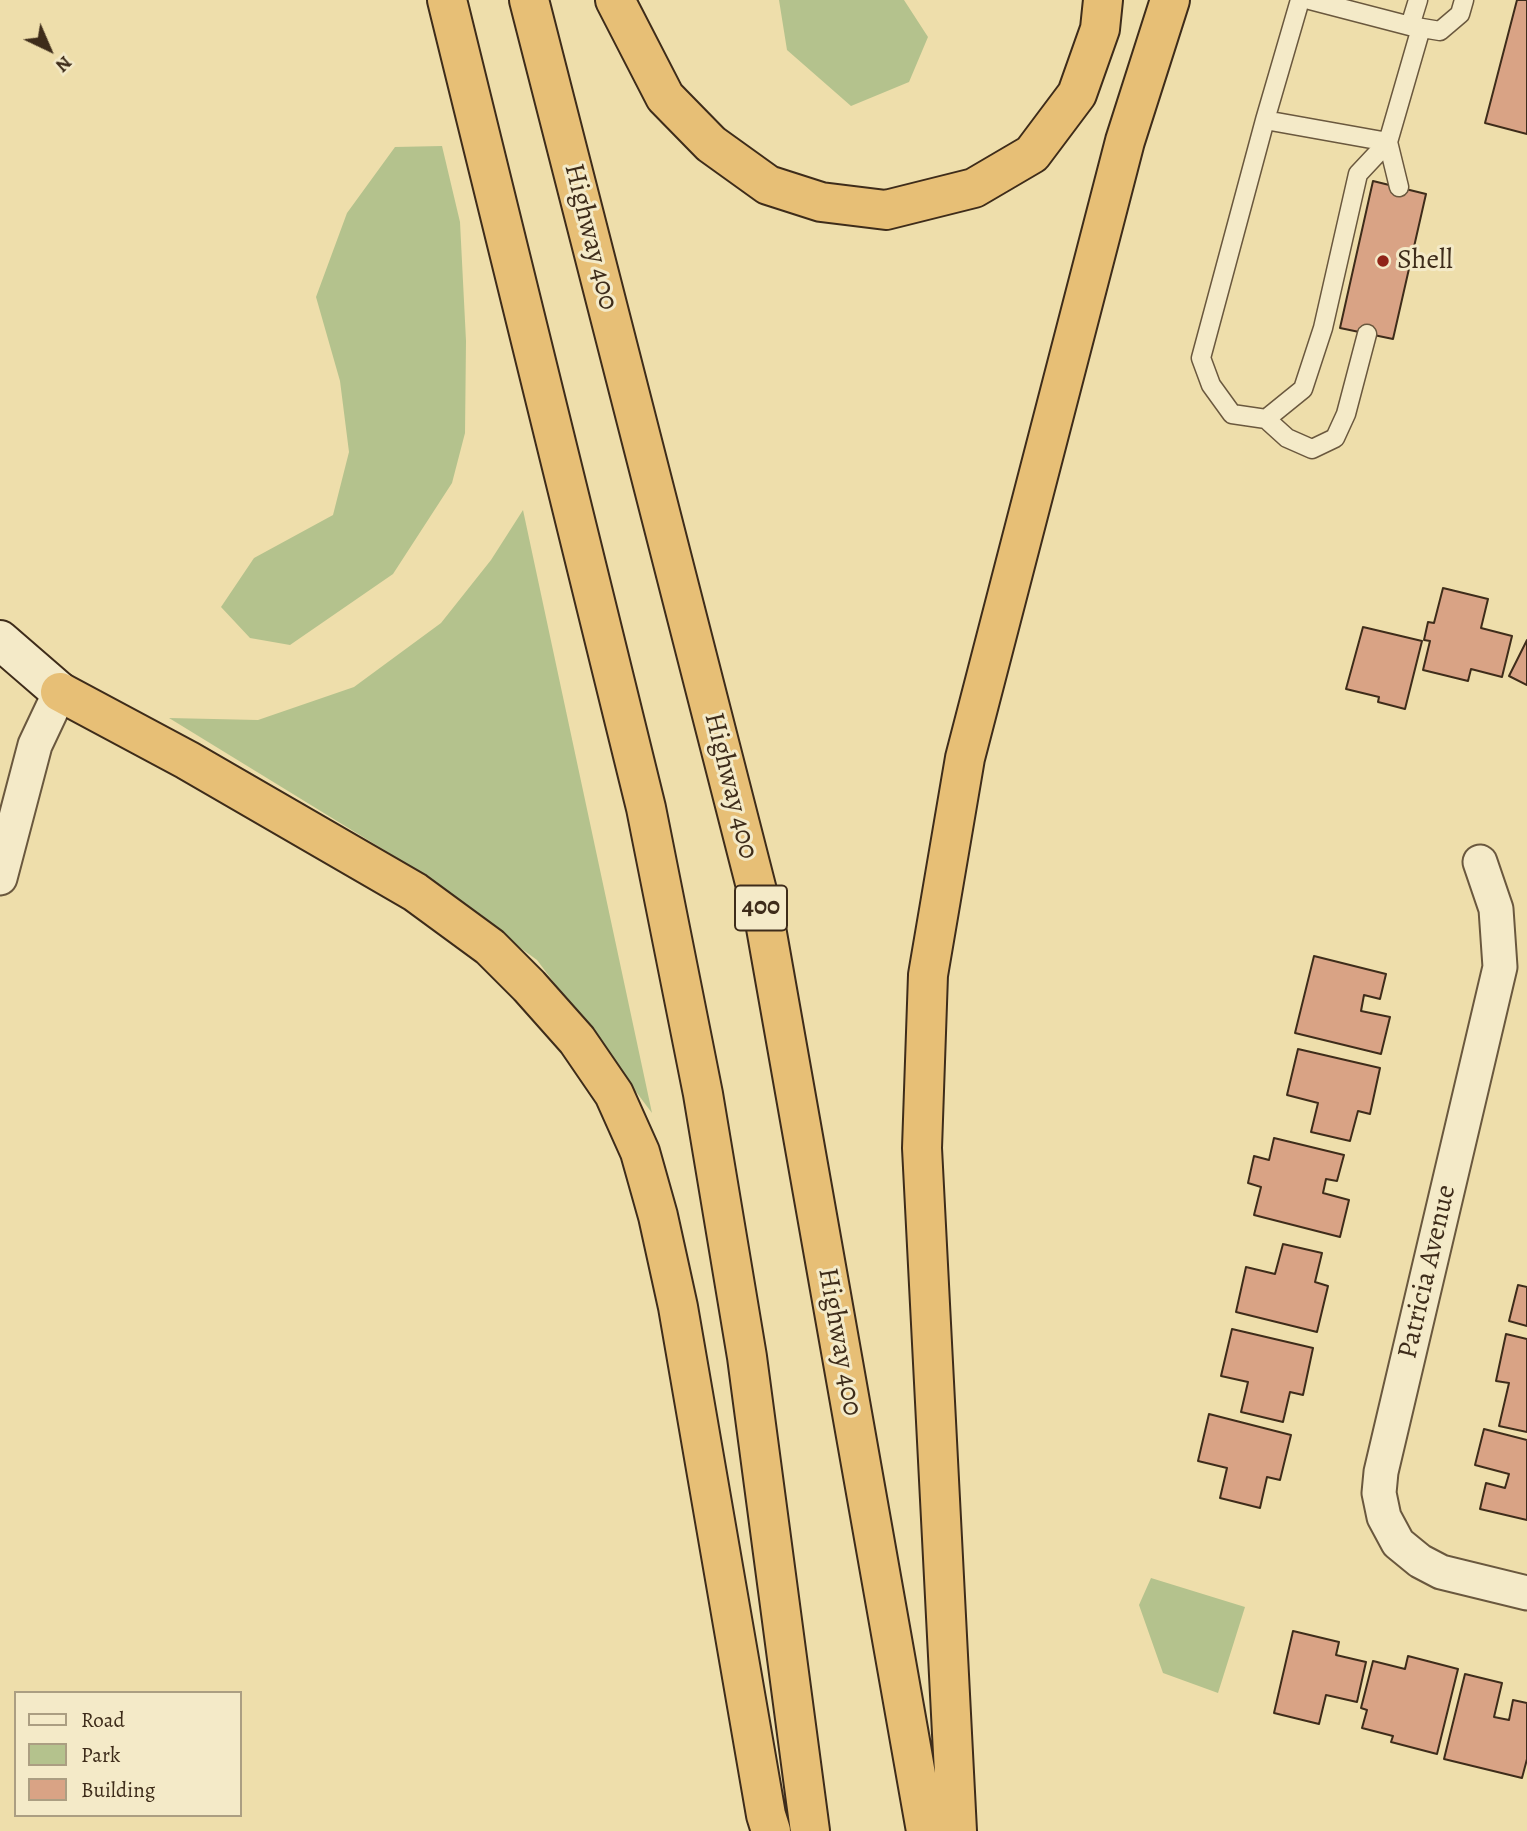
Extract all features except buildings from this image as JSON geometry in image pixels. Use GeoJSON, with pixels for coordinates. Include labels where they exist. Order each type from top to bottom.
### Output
{"type":"FeatureCollection","features":[{"type":"Feature","properties":{"kind":"highway"},"geometry":{"type":"LineString","coordinates":[[447,0],[646,808],[703,1094],[747,1357],[810,1831]]}},
{"type":"Feature","properties":{"kind":"highway","name":"Highway 400"},"geometry":{"type":"LineString","coordinates":[[530,0],[765,922],[926,1831]]}},
{"type":"Feature","properties":{"kind":"highway"},"geometry":{"type":"LineString","coordinates":[[615,0],[666,97],[712,144],[768,186],[821,202],[886,209],[974,188],[1032,154],[1077,94],[1100,29],[1103,0]]}},
{"type":"Feature","properties":{"kind":"highway"},"geometry":{"type":"LineString","coordinates":[[957,1831],[922,1148],[928,975],[965,758],[1125,141],[1170,0]]}},
{"type":"Feature","properties":{"kind":"highway"},"geometry":{"type":"LineString","coordinates":[[60,692],[187,760],[415,892],[490,947],[529,986],[577,1040],[614,1094],[640,1152],[658,1216],[678,1307],[766,1815],[771,1831]]}},
{"type":"Feature","properties":{"kind":"street"},"geometry":{"type":"LineString","coordinates":[[0,640],[60,692],[35,745],[0,878]]}},
{"type":"Feature","properties":{"kind":"street","name":"Patricia Avenue"},"geometry":{"type":"LineString","coordinates":[[1480,862],[1496,909],[1500,967],[1381,1472],[1379,1493],[1384,1517],[1398,1543],[1420,1562],[1441,1572],[1527,1593]]}},
{"type":"Feature","properties":{"kind":"lane"},"geometry":{"type":"LineString","coordinates":[[1300,0],[1201,358],[1211,385],[1232,415],[1266,419],[1287,438],[1312,449],[1335,438],[1346,414],[1367,334]]}},
{"type":"Feature","properties":{"kind":"lane"},"geometry":{"type":"LineString","coordinates":[[1310,0],[1361,6],[1416,27],[1440,32],[1460,14],[1464,0]]}},
{"type":"Feature","properties":{"kind":"lane"},"geometry":{"type":"LineString","coordinates":[[1399,187],[1388,142],[1416,27],[1418,0]]}},
{"type":"Feature","properties":{"kind":"lane"},"geometry":{"type":"LineString","coordinates":[[1265,120],[1388,142]]}},
{"type":"Feature","properties":{"kind":"lane"},"geometry":{"type":"LineString","coordinates":[[1266,419],[1303,389],[1323,328],[1358,174],[1388,142]]}},
{"type":"Feature","properties":{"kind":"green space"},"geometry":{"type":"Polygon","coordinates":[[[779,0],[904,0],[928,37],[909,82],[851,106],[787,50],[779,0]]]}},
{"type":"Feature","properties":{"kind":"green space"},"geometry":{"type":"Polygon","coordinates":[[[442,146],[460,222],[466,341],[465,433],[452,483],[393,574],[290,645],[250,638],[221,607],[254,558],[333,515],[349,452],[340,381],[316,297],[347,213],[395,147],[442,146]]]}},
{"type":"Feature","properties":{"kind":"green space"},"geometry":{"type":"Polygon","coordinates":[[[523,510],[652,1113],[537,960],[394,856],[169,718],[258,720],[354,687],[441,623],[491,560],[523,510]]]}},
{"type":"Feature","properties":{"kind":"green space"},"geometry":{"type":"Polygon","coordinates":[[[1151,1578],[1245,1607],[1218,1693],[1163,1673],[1139,1605],[1151,1578]]]}},
{"type":"Feature","properties":{"kind":"place","name":"Shell"},"geometry":{"type":"Point","coordinates":[1383,261]}}]}
